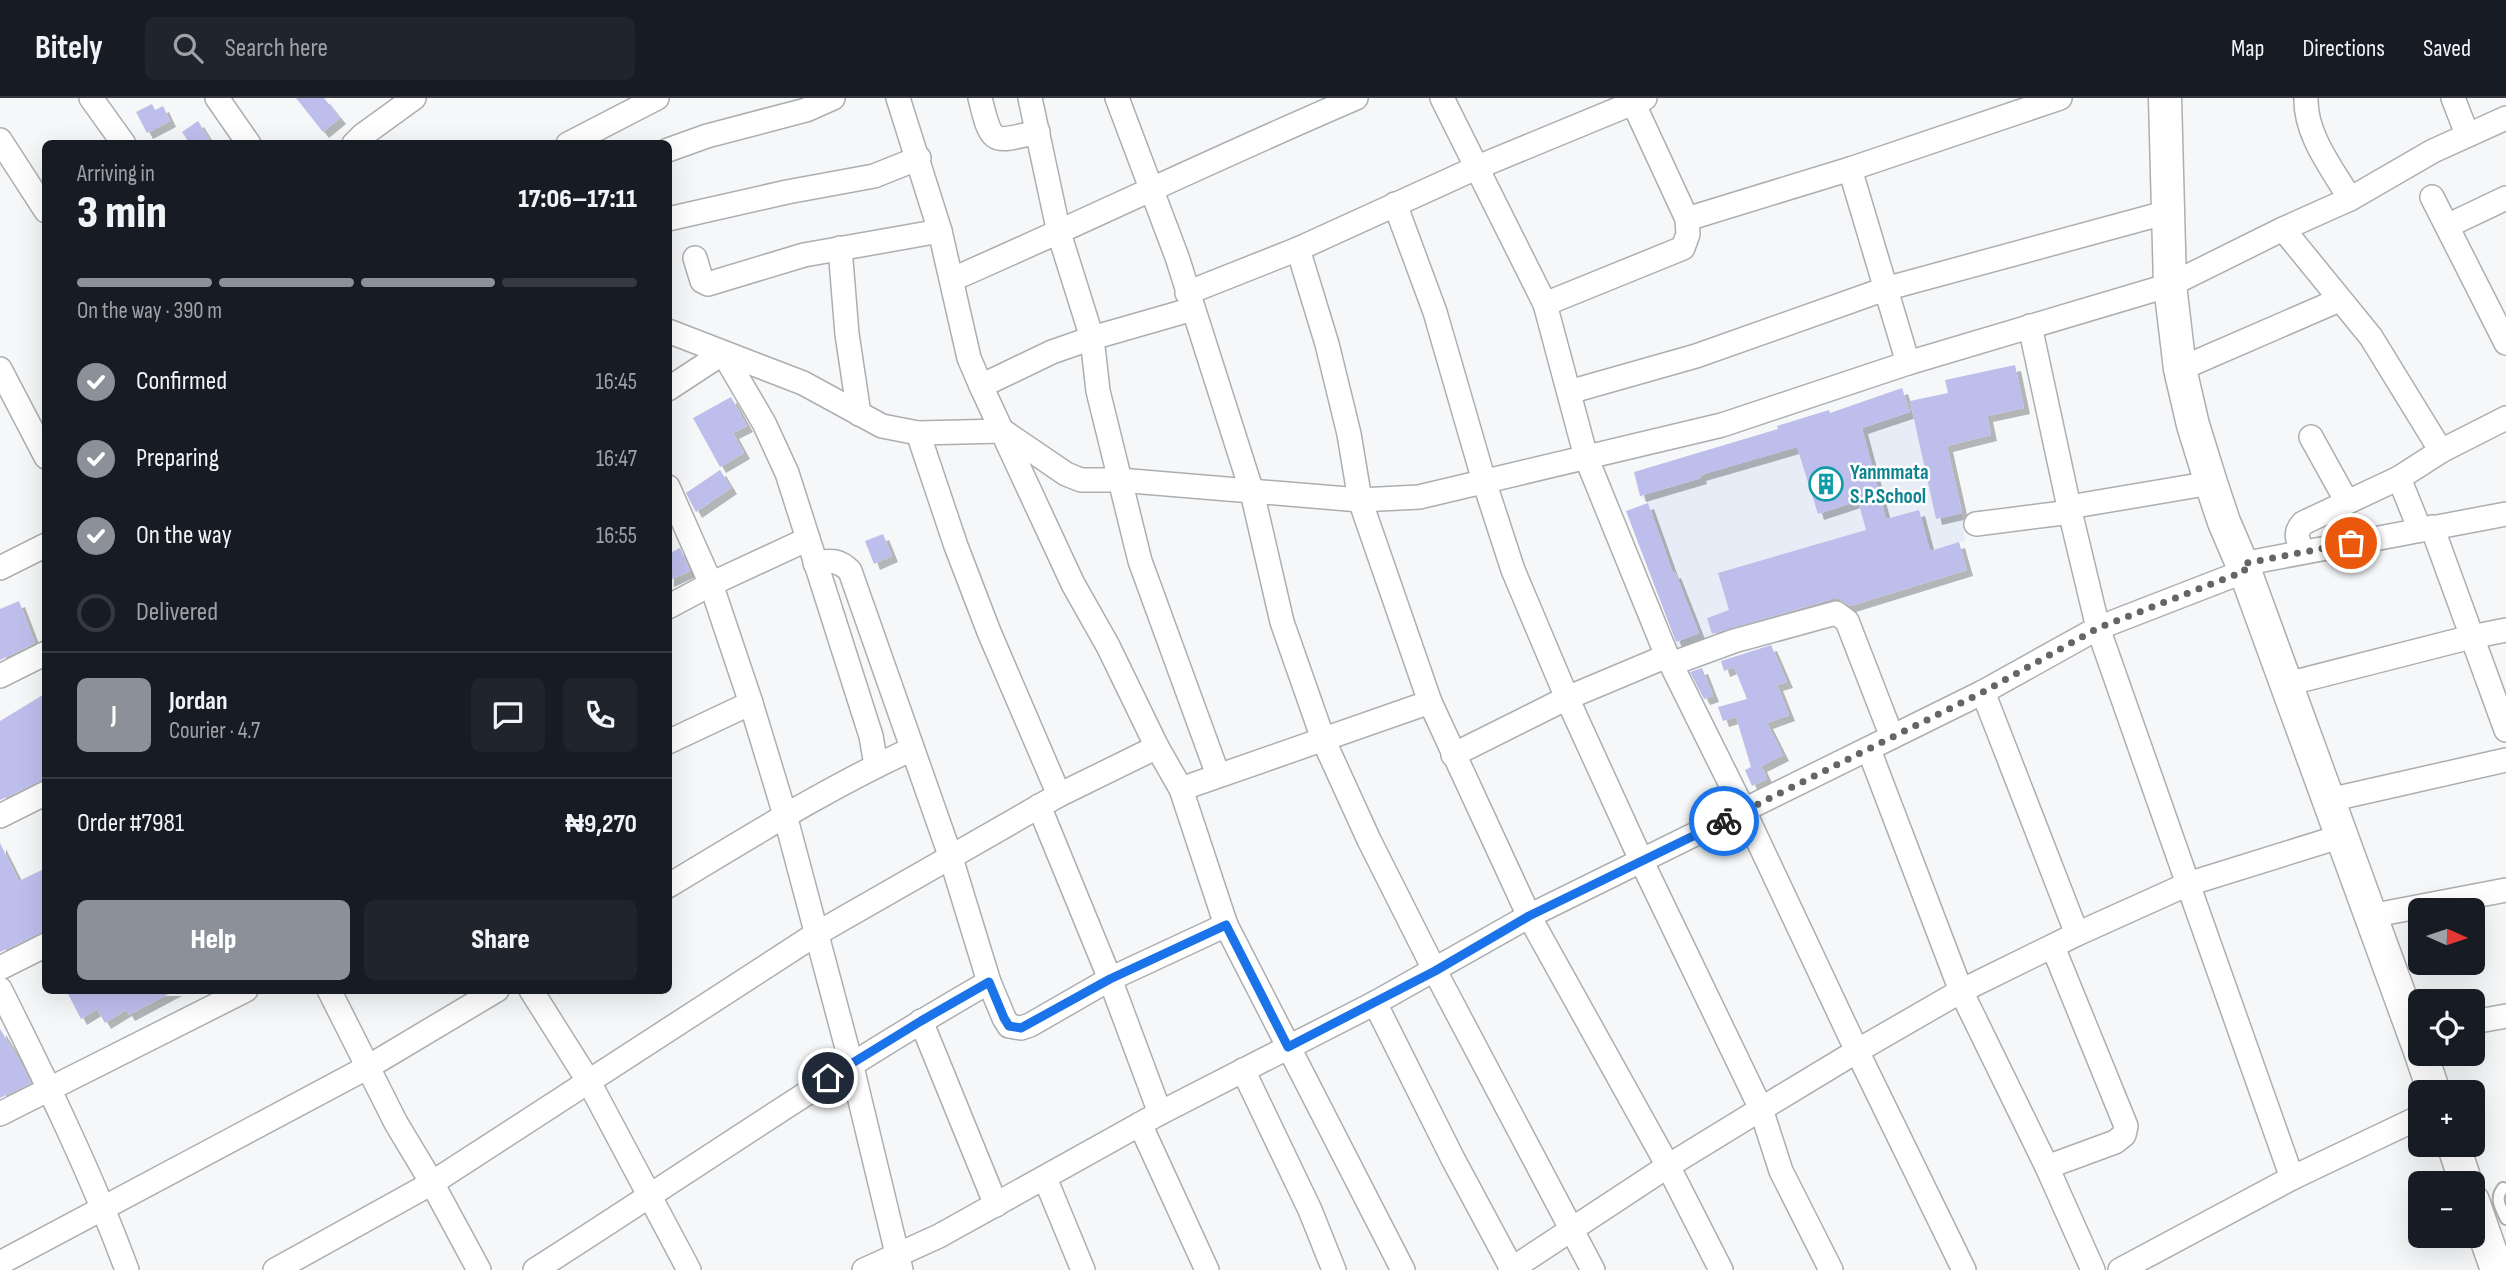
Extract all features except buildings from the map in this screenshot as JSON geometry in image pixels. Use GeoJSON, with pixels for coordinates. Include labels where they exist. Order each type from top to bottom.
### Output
{"type":"FeatureCollection","features":[{"type":"Feature","properties":{"kind":"street"},"geometry":{"type":"LineString","coordinates":[[91,98],[121,140]]}},
{"type":"Feature","properties":{"kind":"street"},"geometry":{"type":"LineString","coordinates":[[216,98],[246,140]]}},
{"type":"Feature","properties":{"kind":"street"},"geometry":{"type":"LineString","coordinates":[[358,140],[414,98]]}},
{"type":"Feature","properties":{"kind":"street"},"geometry":{"type":"LineString","coordinates":[[672,149],[706,136],[806,110],[833,98]]}},
{"type":"Feature","properties":{"kind":"street"},"geometry":{"type":"LineString","coordinates":[[898,98],[940,231],[969,358],[981,386],[1046,530],[1181,789],[1226,925],[1403,1270]]}},
{"type":"Feature","properties":{"kind":"street"},"geometry":{"type":"LineString","coordinates":[[980,98],[986,122],[994,138],[1000,140],[1038,132]]}},
{"type":"Feature","properties":{"kind":"street"},"geometry":{"type":"LineString","coordinates":[[1030,98],[1059,233],[1092,338],[1098,391],[1140,561],[1218,775]]}},
{"type":"Feature","properties":{"kind":"street"},"geometry":{"type":"LineString","coordinates":[[1117,98],[1177,257],[1252,492],[1282,622],[1323,739],[1369,840],[1435,971],[1593,1270]]}},
{"type":"Feature","properties":{"kind":"street"},"geometry":{"type":"LineString","coordinates":[[953,279],[1356,98]]}},
{"type":"Feature","properties":{"kind":"street"},"geometry":{"type":"LineString","coordinates":[[1442,98],[1545,304],[1586,457],[1669,660],[1965,1270]]}},
{"type":"Feature","properties":{"kind":"street"},"geometry":{"type":"LineString","coordinates":[[1687,219],[1850,169],[1998,108],[2060,98]]}},
{"type":"Feature","properties":{"kind":"street"},"geometry":{"type":"LineString","coordinates":[[2165,98],[2170,285],[2180,369],[2193,425],[2224,522],[2244,567],[2408,1014]]}},
{"type":"Feature","properties":{"kind":"street"},"geometry":{"type":"LineString","coordinates":[[2306,98],[2307,121],[2313,135],[2350,199]]}},
{"type":"Feature","properties":{"kind":"street"},"geometry":{"type":"LineString","coordinates":[[2453,98],[2467,134]]}},
{"type":"Feature","properties":{"kind":"street"},"geometry":{"type":"LineString","coordinates":[[575,140],[647,100]]}},
{"type":"Feature","properties":{"kind":"street"},"geometry":{"type":"LineString","coordinates":[[981,386],[1052,352],[1190,301],[1395,204],[1636,100],[1687,219],[1688,234],[1683,248],[1545,304]]}},
{"type":"Feature","properties":{"kind":"street"},"geometry":{"type":"LineString","coordinates":[[672,333],[803,383],[882,426],[918,433],[1003,431],[1066,474],[1081,480],[1119,480],[1360,500],[1419,497],[1722,425],[1908,363],[2170,285],[2350,199],[2467,134],[2506,118]]}},
{"type":"Feature","properties":{"kind":"street"},"geometry":{"type":"LineString","coordinates":[[0,140],[42,205]]}},
{"type":"Feature","properties":{"kind":"street"},"geometry":{"type":"LineString","coordinates":[[672,218],[874,176],[919,158]]}},
{"type":"Feature","properties":{"kind":"street"},"geometry":{"type":"LineString","coordinates":[[1850,169],[1908,363]]}},
{"type":"Feature","properties":{"kind":"street"},"geometry":{"type":"LineString","coordinates":[[2432,197],[2447,226],[2497,304],[2506,343]]}},
{"type":"Feature","properties":{"kind":"street"},"geometry":{"type":"LineString","coordinates":[[2447,226],[2506,198]]}},
{"type":"Feature","properties":{"kind":"street"},"geometry":{"type":"LineString","coordinates":[[1395,204],[1436,312],[1484,481],[1513,570],[1567,698],[1642,862],[1761,1109],[1782,1171],[1831,1270]]}},
{"type":"Feature","properties":{"kind":"street"},"geometry":{"type":"LineString","coordinates":[[1569,392],[1696,356],[1885,289],[2168,212]]}},
{"type":"Feature","properties":{"kind":"street"},"geometry":{"type":"LineString","coordinates":[[2283,229],[2371,337],[2441,452]]}},
{"type":"Feature","properties":{"kind":"street"},"geometry":{"type":"LineString","coordinates":[[695,258],[702,281],[708,284],[804,255],[940,231]]}},
{"type":"Feature","properties":{"kind":"street"},"geometry":{"type":"LineString","coordinates":[[840,248],[847,334],[859,414]]}},
{"type":"Feature","properties":{"kind":"street"},"geometry":{"type":"LineString","coordinates":[[1298,249],[1327,344],[1349,434],[1360,500],[1430,702],[1529,916],[1668,1166],[1721,1270]]}},
{"type":"Feature","properties":{"kind":"street"},"geometry":{"type":"LineString","coordinates":[[2180,369],[2339,300]]}},
{"type":"Feature","properties":{"kind":"street"},"geometry":{"type":"LineString","coordinates":[[2030,326],[2098,628],[2292,1178]]}},
{"type":"Feature","properties":{"kind":"street"},"geometry":{"type":"LineString","coordinates":[[672,386],[723,353]]}},
{"type":"Feature","properties":{"kind":"street"},"geometry":{"type":"LineString","coordinates":[[723,353],[764,423],[787,473],[871,736],[876,765]]}},
{"type":"Feature","properties":{"kind":"street"},"geometry":{"type":"LineString","coordinates":[[0,369],[42,449]]}},
{"type":"Feature","properties":{"kind":"street"},"geometry":{"type":"LineString","coordinates":[[2304,552],[2296,537],[2298,528],[2303,523],[2399,478],[2441,452],[2506,418]]}},
{"type":"Feature","properties":{"kind":"street"},"geometry":{"type":"LineString","coordinates":[[918,433],[956,547],[989,632],[1110,979],[1160,1113]]}},
{"type":"Feature","properties":{"kind":"street"},"geometry":{"type":"LineString","coordinates":[[2311,437],[2347,502]]}},
{"type":"Feature","properties":{"kind":"street"},"geometry":{"type":"LineString","coordinates":[[2399,478],[2426,529],[2506,730]]}},
{"type":"Feature","properties":{"kind":"street"},"geometry":{"type":"LineString","coordinates":[[1976,524],[2070,510],[2211,483]]}},
{"type":"Feature","properties":{"kind":"street"},"geometry":{"type":"LineString","coordinates":[[672,496],[711,584],[785,815],[851,1063],[898,1262]]}},
{"type":"Feature","properties":{"kind":"street"},"geometry":{"type":"LineString","coordinates":[[864,1270],[898,1262],[939,1236],[1160,1113],[1435,971],[1529,916],[1869,750],[1983,692],[2098,628],[2244,567],[2304,552],[2506,514]]}},
{"type":"Feature","properties":{"kind":"street"},"geometry":{"type":"LineString","coordinates":[[672,605],[808,539]]}},
{"type":"Feature","properties":{"kind":"street"},"geometry":{"type":"LineString","coordinates":[[0,568],[42,547]]}},
{"type":"Feature","properties":{"kind":"street"},"geometry":{"type":"LineString","coordinates":[[815,563],[842,563],[850,571],[951,858],[989,982],[1009,1026],[1021,1028],[1110,979],[1226,925]]}},
{"type":"Feature","properties":{"kind":"street"},"geometry":{"type":"LineString","coordinates":[[1453,755],[1567,698],[1669,660],[1836,613],[1847,621],[1892,737]]}},
{"type":"Feature","properties":{"kind":"street"},"geometry":{"type":"LineString","coordinates":[[2287,684],[2506,630]]}},
{"type":"Feature","properties":{"kind":"street"},"geometry":{"type":"LineString","coordinates":[[0,676],[42,655]]}},
{"type":"Feature","properties":{"kind":"street"},"geometry":{"type":"LineString","coordinates":[[1983,692],[2077,934]]}},
{"type":"Feature","properties":{"kind":"street"},"geometry":{"type":"LineString","coordinates":[[1181,789],[1430,702]]}},
{"type":"Feature","properties":{"kind":"street"},"geometry":{"type":"LineString","coordinates":[[672,740],[751,703]]}},
{"type":"Feature","properties":{"kind":"street"},"geometry":{"type":"LineString","coordinates":[[275,1270],[432,1183],[816,934],[1049,801],[1157,747]]}},
{"type":"Feature","properties":{"kind":"street"},"geometry":{"type":"LineString","coordinates":[[672,884],[785,815],[876,765],[912,749]]}},
{"type":"Feature","properties":{"kind":"street"},"geometry":{"type":"LineString","coordinates":[[1869,750],[1961,990],[2047,1167],[2093,1270]]}},
{"type":"Feature","properties":{"kind":"street"},"geometry":{"type":"LineString","coordinates":[[2329,800],[2506,760]]}},
{"type":"Feature","properties":{"kind":"street"},"geometry":{"type":"LineString","coordinates":[[0,817],[42,795]]}},
{"type":"Feature","properties":{"kind":"street"},"geometry":{"type":"LineString","coordinates":[[1375,1003],[1453,1158],[1518,1268],[1668,1166],[1961,990],[2188,884],[2342,836]]}},
{"type":"Feature","properties":{"kind":"street"},"geometry":{"type":"LineString","coordinates":[[2370,916],[2506,890]]}},
{"type":"Feature","properties":{"kind":"street"},"geometry":{"type":"LineString","coordinates":[[0,968],[42,947]]}},
{"type":"Feature","properties":{"kind":"street"},"geometry":{"type":"LineString","coordinates":[[2047,1167],[2115,1142],[2124,1135],[2126,1126],[2053,947]]}},
{"type":"Feature","properties":{"kind":"street"},"geometry":{"type":"LineString","coordinates":[[535,1270],[649,1198],[851,1063],[989,982]]}},
{"type":"Feature","properties":{"kind":"street"},"geometry":{"type":"LineString","coordinates":[[0,989],[50,1088],[103,1207],[127,1270]]}},
{"type":"Feature","properties":{"kind":"street"},"geometry":{"type":"LineString","coordinates":[[0,1114],[238,994]]}},
{"type":"Feature","properties":{"kind":"street"},"geometry":{"type":"LineString","coordinates":[[331,994],[396,1123],[479,1270]]}},
{"type":"Feature","properties":{"kind":"street"},"geometry":{"type":"LineString","coordinates":[[0,1263],[368,1067],[490,994]]}},
{"type":"Feature","properties":{"kind":"street"},"geometry":{"type":"LineString","coordinates":[[534,994],[589,1082],[689,1270]]}},
{"type":"Feature","properties":{"kind":"street"},"geometry":{"type":"LineString","coordinates":[[2485,1020],[2506,1016]]}},
{"type":"Feature","properties":{"kind":"street"},"geometry":{"type":"LineString","coordinates":[[921,1021],[996,1205]]}},
{"type":"Feature","properties":{"kind":"street"},"geometry":{"type":"LineString","coordinates":[[1243,1070],[1310,1210],[1334,1270]]}},
{"type":"Feature","properties":{"kind":"street"},"geometry":{"type":"LineString","coordinates":[[2120,1270],[2292,1178],[2408,1123]]}},
{"type":"Feature","properties":{"kind":"street"},"geometry":{"type":"LineString","coordinates":[[1140,1124],[1207,1270]]}},
{"type":"Feature","properties":{"kind":"street"},"geometry":{"type":"LineString","coordinates":[[1045,1178],[1083,1270]]}},
{"type":"Feature","properties":{"kind":"street"},"geometry":{"type":"LineString","coordinates":[[2485,1236],[2497,1270]]}},
{"type":"Feature","properties":{"kind":"lane"},"geometry":{"type":"LineString","coordinates":[[2503,1188],[2498,1194],[2498,1201],[2506,1219]]}},
{"type":"Feature","properties":{"kind":"shaded area"},"geometry":{"type":"Polygon","coordinates":[[[1913,411],[1962,513],[1965,541],[1707,617],[1714,639],[1678,654],[1674,643],[1698,633],[1648,504],[1640,496],[1701,478],[1710,472],[1836,434],[1848,433],[1913,411]]]}},
{"type":"Feature","properties":{"kind":"way so far"},"geometry":{"type":"LineString","coordinates":[[1724,821],[1983,692],[2098,628],[2245,571],[2242,564],[2351,543]]}},
{"type":"Feature","properties":{"kind":"place","name":"Yanmmata S.P.School"},"geometry":{"type":"Point","coordinates":[1826,484]}},
{"type":"Feature","properties":{"kind":"route"},"geometry":{"type":"LineString","coordinates":[[828,1078],[989,982],[1009,1026],[1021,1028],[1110,979],[1226,925],[1288,1047],[1435,971],[1529,916],[1724,821]]}}]}
